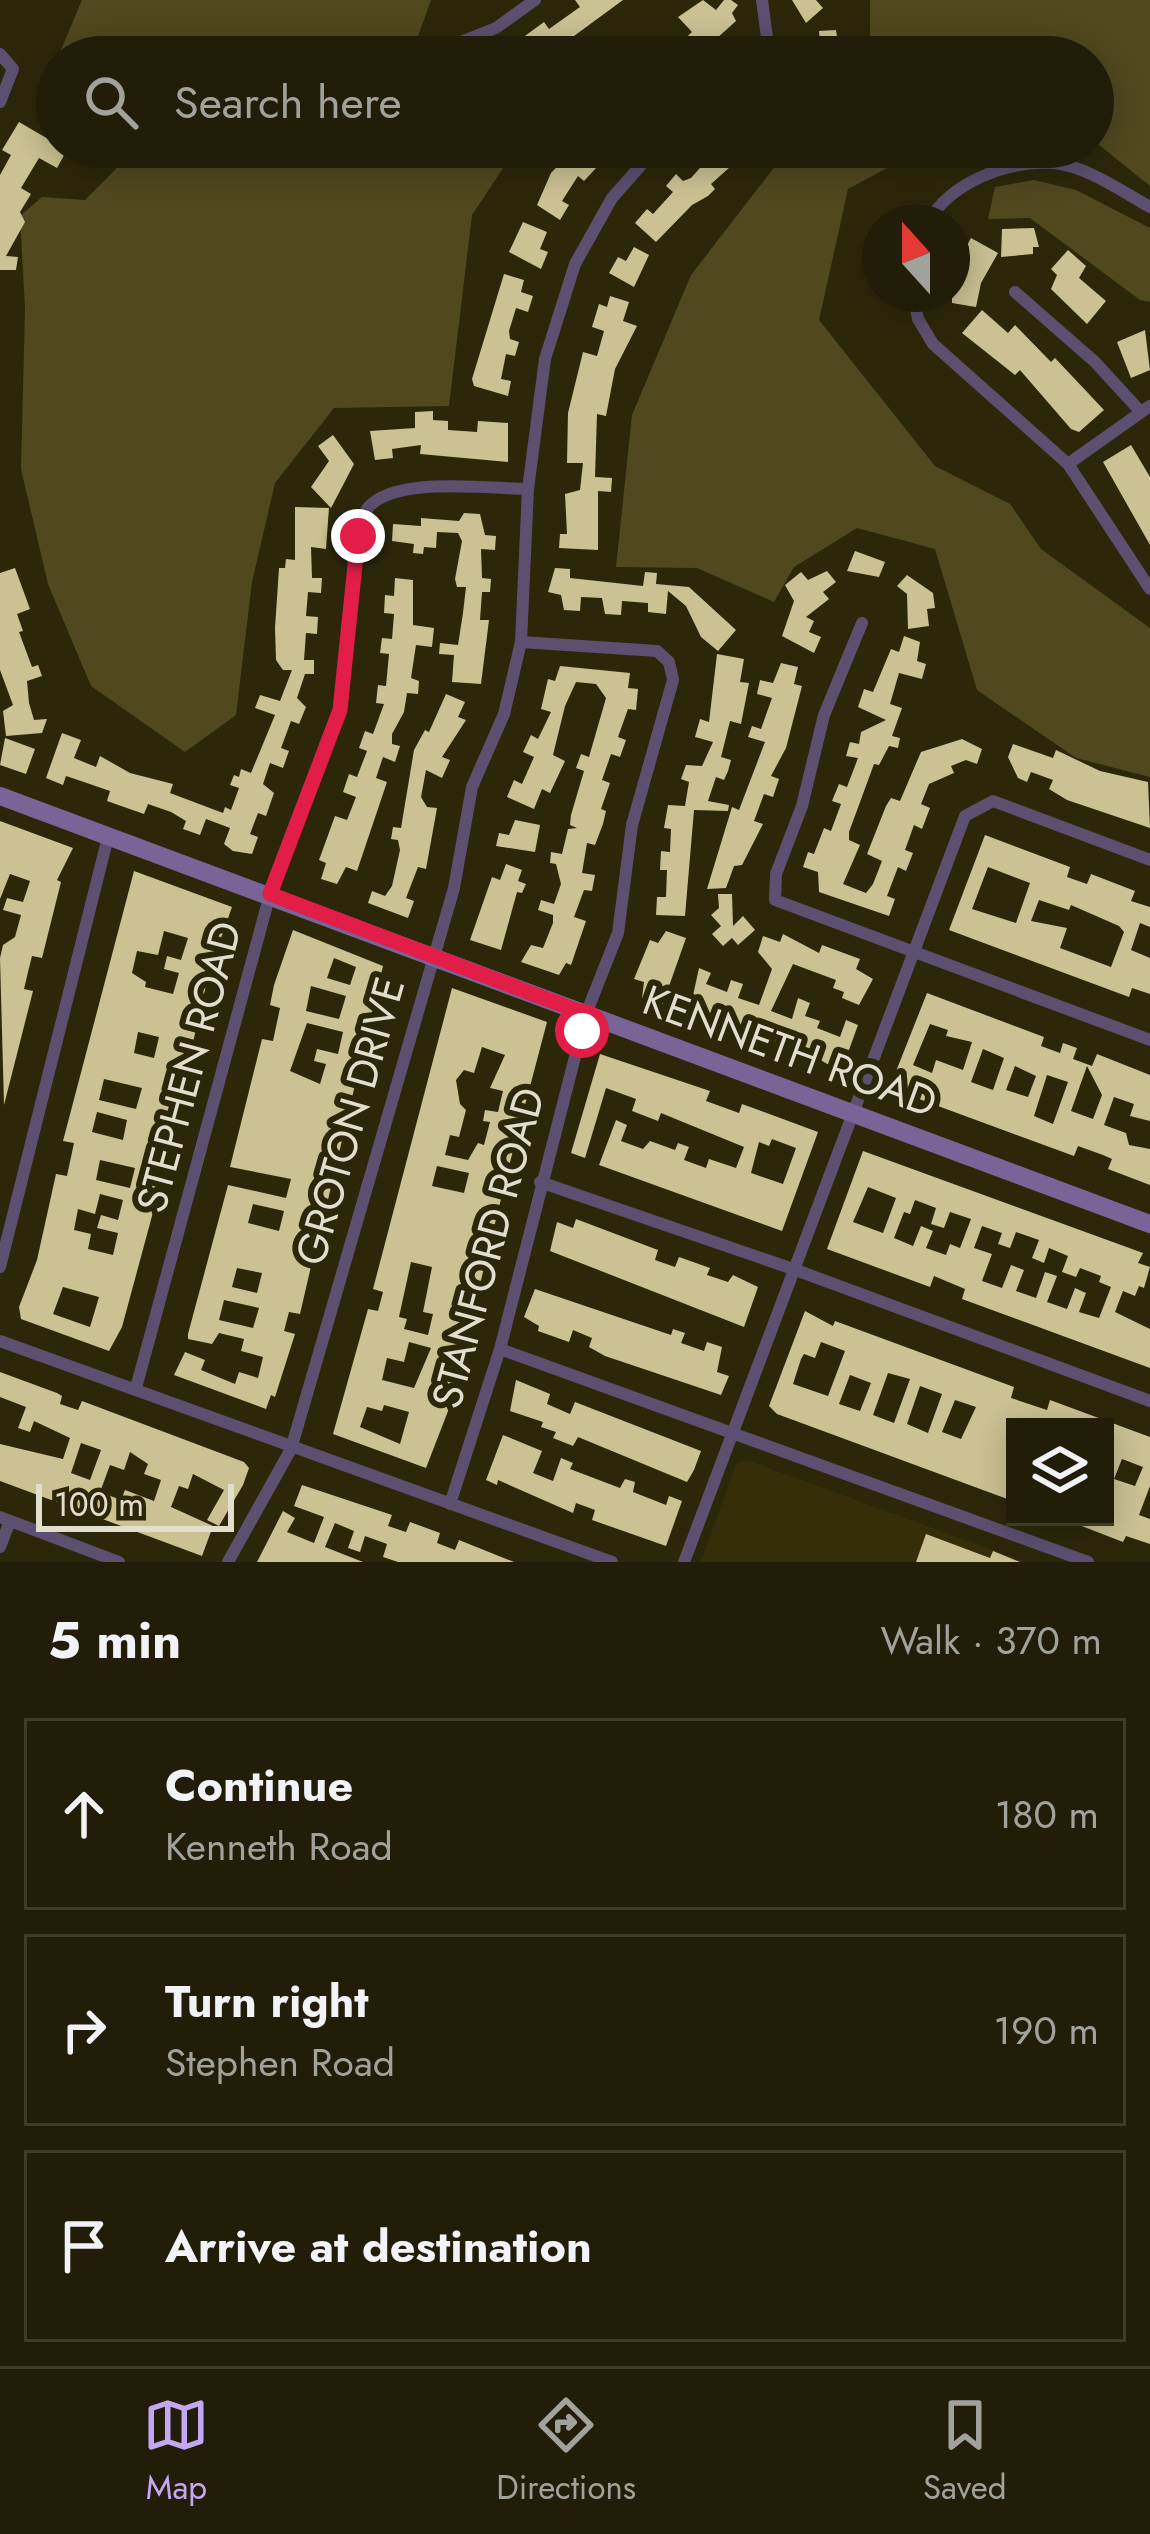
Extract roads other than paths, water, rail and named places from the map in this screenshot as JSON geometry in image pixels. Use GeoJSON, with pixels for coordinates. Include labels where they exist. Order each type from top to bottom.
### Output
{"type":"FeatureCollection","features":[{"type":"Feature","properties":{"kind":"street"},"geometry":{"type":"LineString","coordinates":[[476,36],[496,28],[535,0]]}},
{"type":"Feature","properties":{"kind":"street"},"geometry":{"type":"LineString","coordinates":[[762,0],[767,36]]}},
{"type":"Feature","properties":{"kind":"street"},"geometry":{"type":"LineString","coordinates":[[0,54],[14,69],[0,102]]}},
{"type":"Feature","properties":{"kind":"street","name":"GROTON DRIVE"},"geometry":{"type":"LineString","coordinates":[[229,1562],[291,1449],[454,888],[472,787],[505,713],[521,642],[528,489],[545,359],[575,264],[612,198],[638,168]]}},
{"type":"Feature","properties":{"kind":"street"},"geometry":{"type":"LineString","coordinates":[[943,204],[955,190],[980,176],[1025,168]]}},
{"type":"Feature","properties":{"kind":"street"},"geometry":{"type":"LineString","coordinates":[[1070,168],[1150,207]]}},
{"type":"Feature","properties":{"kind":"street"},"geometry":{"type":"LineString","coordinates":[[1016,292],[1145,409],[1068,464]]}},
{"type":"Feature","properties":{"kind":"street"},"geometry":{"type":"LineString","coordinates":[[917,312],[946,360],[1068,464],[1150,590]]}},
{"type":"Feature","properties":{"kind":"street","name":"STEPHEN ROAD"},"geometry":{"type":"LineString","coordinates":[[136,1388],[270,894],[340,710],[358,536],[366,510],[386,494],[412,488],[528,489]]}},
{"type":"Feature","properties":{"kind":"street"},"geometry":{"type":"LineString","coordinates":[[862,623],[824,715],[802,806],[773,885],[775,899],[785,907],[1150,1040]]}},
{"type":"Feature","properties":{"kind":"street","name":"STANFORD ROAD"},"geometry":{"type":"LineString","coordinates":[[450,1504],[500,1349],[586,1014],[618,934],[632,826],[673,680],[670,662],[657,651],[521,642]]}},
{"type":"Feature","properties":{"kind":"street","name":"KENNETH ROAD"},"geometry":{"type":"LineString","coordinates":[[0,796],[1150,1224]]}},
{"type":"Feature","properties":{"kind":"street"},"geometry":{"type":"LineString","coordinates":[[684,1562],[958,828],[973,808],[994,801],[1150,860]]}},
{"type":"Feature","properties":{"kind":"street"},"geometry":{"type":"LineString","coordinates":[[0,1268],[108,837]]}},
{"type":"Feature","properties":{"kind":"street"},"geometry":{"type":"LineString","coordinates":[[540,1182],[796,1270],[1150,1401]]}},
{"type":"Feature","properties":{"kind":"street"},"geometry":{"type":"LineString","coordinates":[[0,1341],[612,1562]]}},
{"type":"Feature","properties":{"kind":"street"},"geometry":{"type":"LineString","coordinates":[[500,1349],[1088,1562]]}},
{"type":"Feature","properties":{"kind":"street"},"geometry":{"type":"LineString","coordinates":[[0,1547],[5,1519],[119,1562]]}}]}
